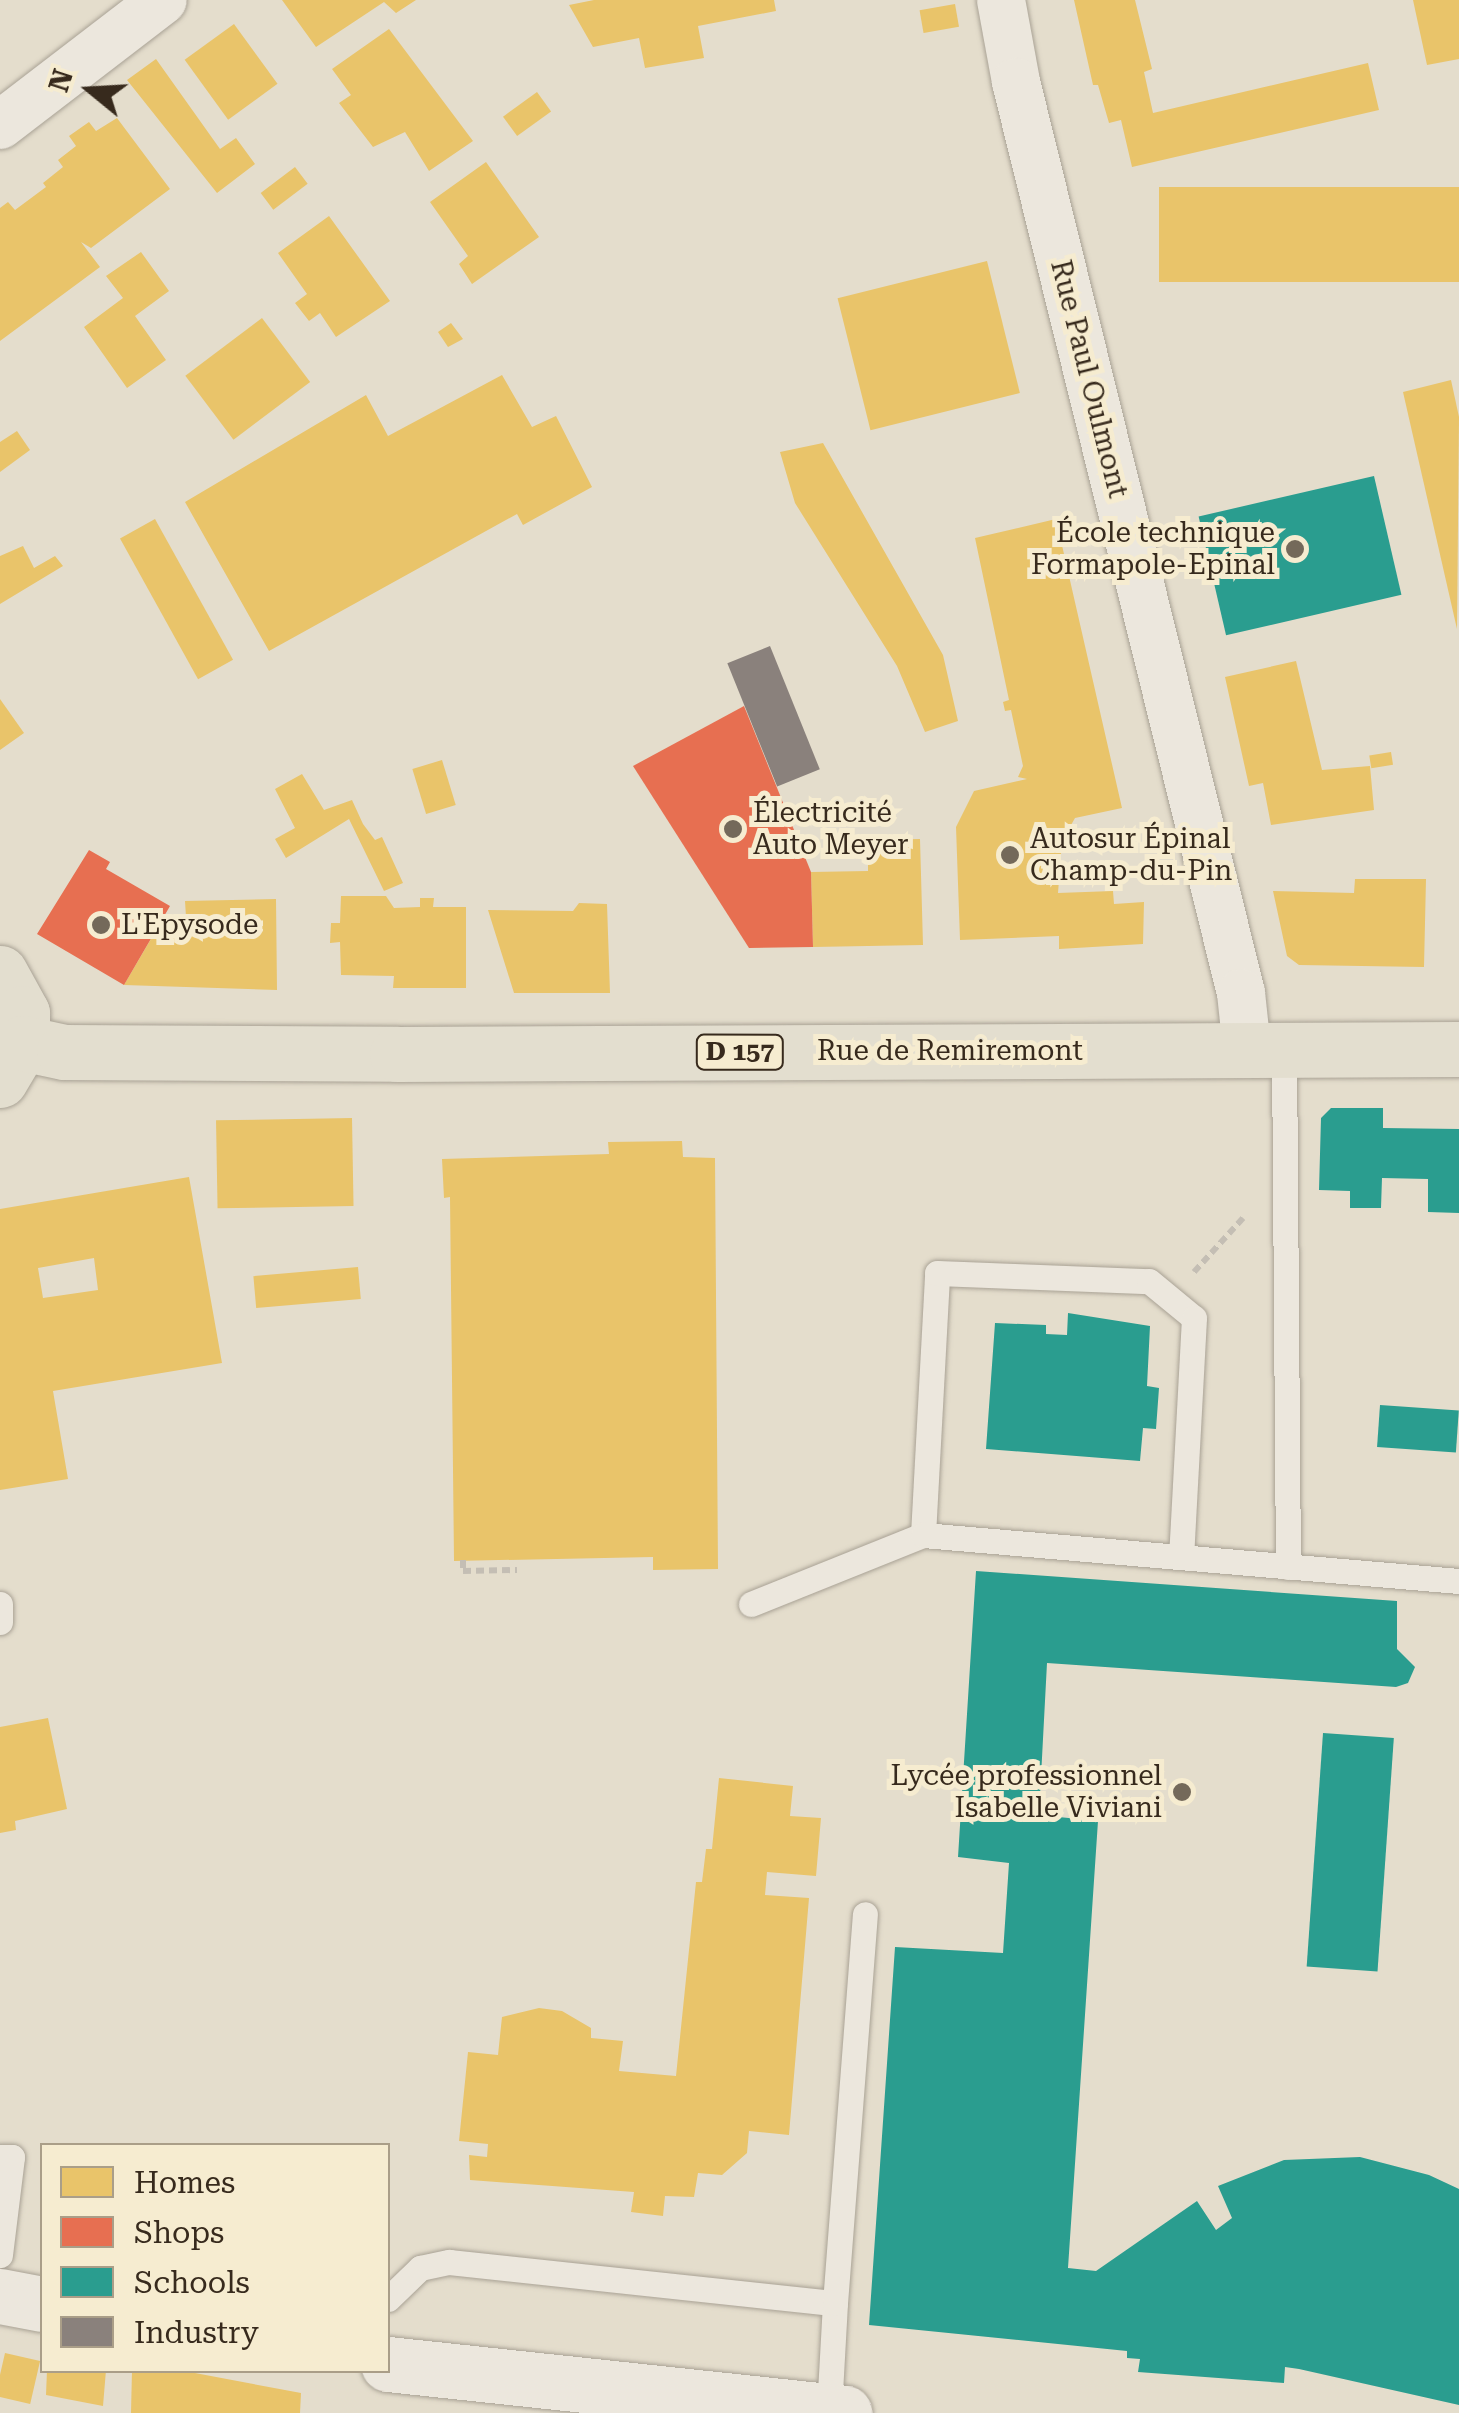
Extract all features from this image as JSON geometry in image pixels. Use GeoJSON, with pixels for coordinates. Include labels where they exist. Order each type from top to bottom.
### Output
{"type":"FeatureCollection","features":[{"type":"Feature","properties":{"kind":"main road"},"geometry":{"type":"LineString","coordinates":[[0,973],[22,1014],[11,1061]]}},
{"type":"Feature","properties":{"kind":"main road","name":"Rue de Remiremont"},"geometry":{"type":"LineString","coordinates":[[11,1061],[64,1052],[1459,1049]]}},
{"type":"Feature","properties":{"kind":"street"},"geometry":{"type":"LineString","coordinates":[[0,125],[163,0]]}},
{"type":"Feature","properties":{"kind":"street","name":"Rue Paul Oulmont"},"geometry":{"type":"LineString","coordinates":[[1001,0],[1241,992],[1266,1049]]}},
{"type":"Feature","properties":{"kind":"street"},"geometry":{"type":"LineString","coordinates":[[0,2296],[40,2304]]}},
{"type":"Feature","properties":{"kind":"street"},"geometry":{"type":"LineString","coordinates":[[390,2364],[837,2412]]}},
{"type":"Feature","properties":{"kind":"lane"},"geometry":{"type":"LineString","coordinates":[[1266,1049],[1286,1181],[1288,1566]]}},
{"type":"Feature","properties":{"kind":"lane"},"geometry":{"type":"LineString","coordinates":[[923,1535],[937,1274],[1150,1281],[1194,1318],[1181,1557]]}},
{"type":"Feature","properties":{"kind":"lane"},"geometry":{"type":"LineString","coordinates":[[751,1604],[923,1535],[1459,1581]]}},
{"type":"Feature","properties":{"kind":"lane"},"geometry":{"type":"LineString","coordinates":[[0,1604],[0,1622]]}},
{"type":"Feature","properties":{"kind":"lane"},"geometry":{"type":"LineString","coordinates":[[837,2412],[836,2303],[865,1914]]}},
{"type":"Feature","properties":{"kind":"lane"},"geometry":{"type":"LineString","coordinates":[[0,2157],[12,2156],[0,2255]]}},
{"type":"Feature","properties":{"kind":"lane"},"geometry":{"type":"LineString","coordinates":[[390,2297],[420,2268],[448,2262],[836,2303]]}},
{"type":"Feature","properties":{"kind":"path"},"geometry":{"type":"LineString","coordinates":[[1170,1298],[1270,1188],[1286,1181]]}},
{"type":"Feature","properties":{"kind":"path"},"geometry":{"type":"LineString","coordinates":[[463,1560],[463,1570],[517,1570]]}},
{"type":"Feature","properties":{"kind":"building: Homes"},"geometry":{"type":"Polygon","coordinates":[[[282,0],[416,0],[396,13],[384,2],[316,47],[282,0]]]}},
{"type":"Feature","properties":{"kind":"building: Homes"},"geometry":{"type":"Polygon","coordinates":[[[594,0],[774,0],[776,11],[698,26],[704,58],[645,68],[639,38],[593,47],[569,5],[594,0]]]}},
{"type":"Feature","properties":{"kind":"building: Homes"},"geometry":{"type":"Polygon","coordinates":[[[1074,0],[1135,0],[1152,69],[1144,72],[1153,113],[1368,63],[1379,110],[1132,167],[1121,120],[1109,123],[1098,85],[1093,85],[1074,0]]]}},
{"type":"Feature","properties":{"kind":"building: Homes"},"geometry":{"type":"Polygon","coordinates":[[[1413,0],[1459,0],[1459,59],[1427,65],[1413,0]]]}},
{"type":"Feature","properties":{"kind":"building: Homes"},"geometry":{"type":"Polygon","coordinates":[[[955,4],[959,27],[924,33],[920,10],[955,4]]]}},
{"type":"Feature","properties":{"kind":"building: Homes"},"geometry":{"type":"Polygon","coordinates":[[[234,24],[277,84],[228,120],[185,60],[234,24]]]}},
{"type":"Feature","properties":{"kind":"building: Homes"},"geometry":{"type":"Polygon","coordinates":[[[389,29],[473,141],[429,171],[405,132],[373,147],[339,103],[351,95],[332,69],[389,29]]]}},
{"type":"Feature","properties":{"kind":"building: Homes"},"geometry":{"type":"Polygon","coordinates":[[[156,59],[220,149],[236,138],[255,164],[217,193],[127,80],[156,59]]]}},
{"type":"Feature","properties":{"kind":"building: Homes"},"geometry":{"type":"Polygon","coordinates":[[[537,92],[551,111],[517,136],[503,117],[537,92]]]}},
{"type":"Feature","properties":{"kind":"building: Homes"},"geometry":{"type":"Polygon","coordinates":[[[117,118],[170,189],[91,248],[81,242],[100,267],[0,341],[0,208],[8,202],[15,210],[46,187],[43,183],[63,167],[58,160],[76,146],[69,136],[89,122],[96,131],[117,118]]]}},
{"type":"Feature","properties":{"kind":"building: Homes"},"geometry":{"type":"Polygon","coordinates":[[[486,162],[539,237],[472,284],[459,264],[468,256],[430,202],[486,162]]]}},
{"type":"Feature","properties":{"kind":"building: Homes"},"geometry":{"type":"Polygon","coordinates":[[[295,167],[308,184],[273,210],[261,193],[295,167]]]}},
{"type":"Feature","properties":{"kind":"building: Homes"},"geometry":{"type":"Polygon","coordinates":[[[1159,187],[1459,187],[1459,282],[1159,282],[1159,187]]]}},
{"type":"Feature","properties":{"kind":"building: Homes"},"geometry":{"type":"Polygon","coordinates":[[[329,216],[390,301],[336,337],[320,313],[309,321],[295,303],[307,294],[278,253],[329,216]]]}},
{"type":"Feature","properties":{"kind":"building: Homes"},"geometry":{"type":"Polygon","coordinates":[[[141,252],[169,291],[135,316],[166,360],[127,388],[84,327],[123,298],[106,276],[141,252]]]}},
{"type":"Feature","properties":{"kind":"building: Homes"},"geometry":{"type":"Polygon","coordinates":[[[987,261],[1020,393],[870,430],[838,298],[987,261]]]}},
{"type":"Feature","properties":{"kind":"building: Homes"},"geometry":{"type":"Polygon","coordinates":[[[262,318],[310,382],[233,440],[185,376],[262,318]]]}},
{"type":"Feature","properties":{"kind":"building: Homes"},"geometry":{"type":"Polygon","coordinates":[[[451,323],[463,339],[448,347],[438,332],[451,323]]]}},
{"type":"Feature","properties":{"kind":"building: Homes"},"geometry":{"type":"Polygon","coordinates":[[[502,375],[532,427],[556,416],[592,487],[523,525],[517,514],[269,651],[185,502],[366,395],[388,436],[502,375]]]}},
{"type":"Feature","properties":{"kind":"building: Homes"},"geometry":{"type":"Polygon","coordinates":[[[1451,380],[1459,417],[1457,629],[1403,392],[1451,380]]]}},
{"type":"Feature","properties":{"kind":"building: Homes"},"geometry":{"type":"Polygon","coordinates":[[[17,431],[30,450],[0,472],[0,442],[17,431]]]}},
{"type":"Feature","properties":{"kind":"building: Homes"},"geometry":{"type":"Polygon","coordinates":[[[823,443],[943,655],[958,721],[925,732],[897,666],[795,503],[780,452],[823,443]]]}},
{"type":"Feature","properties":{"kind":"building: Homes"},"geometry":{"type":"Polygon","coordinates":[[[155,519],[233,660],[198,679],[120,538],[155,519]]]}},
{"type":"Feature","properties":{"kind":"building: Homes"},"geometry":{"type":"Polygon","coordinates":[[[1056,519],[1122,808],[1075,818],[1062,841],[1058,893],[1113,891],[1114,904],[1144,902],[1143,944],[1059,949],[1059,936],[960,940],[956,827],[974,791],[1027,779],[1018,777],[1023,766],[1011,710],[1005,711],[1003,702],[1009,700],[975,538],[1056,519]]]}},
{"type":"Feature","properties":{"kind":"building: Homes"},"geometry":{"type":"Polygon","coordinates":[[[23,546],[34,568],[55,556],[63,566],[0,604],[0,556],[23,546]]]}},
{"type":"Feature","properties":{"kind":"building: Homes"},"geometry":{"type":"Polygon","coordinates":[[[1296,661],[1322,770],[1370,766],[1374,810],[1271,825],[1263,783],[1249,786],[1225,677],[1296,661]]]}},
{"type":"Feature","properties":{"kind":"building: Homes"},"geometry":{"type":"Polygon","coordinates":[[[0,699],[24,733],[0,750],[0,699]]]}},
{"type":"Feature","properties":{"kind":"building: Homes"},"geometry":{"type":"Polygon","coordinates":[[[1391,752],[1393,765],[1371,768],[1369,755],[1391,752]]]}},
{"type":"Feature","properties":{"kind":"building: Homes"},"geometry":{"type":"Polygon","coordinates":[[[442,760],[456,805],[426,814],[412,769],[442,760]]]}},
{"type":"Feature","properties":{"kind":"building: Homes"},"geometry":{"type":"Polygon","coordinates":[[[302,774],[324,810],[352,800],[375,840],[382,837],[403,883],[384,891],[349,819],[286,858],[275,839],[295,828],[275,789],[302,774]]]}},
{"type":"Feature","properties":{"kind":"building: Homes"},"geometry":{"type":"Polygon","coordinates":[[[920,839],[923,945],[813,947],[811,872],[868,871],[868,840],[920,839]]]}},
{"type":"Feature","properties":{"kind":"building: Homes"},"geometry":{"type":"Polygon","coordinates":[[[1355,879],[1426,879],[1424,967],[1299,965],[1287,956],[1273,891],[1354,893],[1355,879]]]}},
{"type":"Feature","properties":{"kind":"building: Homes"},"geometry":{"type":"Polygon","coordinates":[[[341,896],[386,896],[394,908],[420,907],[420,898],[434,898],[433,907],[466,907],[466,988],[393,988],[394,976],[341,975],[340,942],[330,943],[331,923],[340,923],[341,896]]]}},
{"type":"Feature","properties":{"kind":"building: Homes"},"geometry":{"type":"Polygon","coordinates":[[[276,899],[277,990],[124,985],[165,915],[186,917],[185,901],[276,899]]]}},
{"type":"Feature","properties":{"kind":"building: Homes"},"geometry":{"type":"Polygon","coordinates":[[[579,903],[607,904],[610,993],[514,993],[488,910],[573,911],[579,903]]]}},
{"type":"Feature","properties":{"kind":"building: Homes"},"geometry":{"type":"Polygon","coordinates":[[[352,1118],[354,1206],[218,1208],[216,1120],[352,1118]]]}},
{"type":"Feature","properties":{"kind":"building: Homes"},"geometry":{"type":"Polygon","coordinates":[[[682,1141],[683,1157],[715,1158],[718,1569],[653,1570],[653,1557],[454,1561],[450,1197],[444,1198],[442,1159],[609,1154],[608,1142],[682,1141]]]}},
{"type":"Feature","properties":{"kind":"building: Homes"},"geometry":{"type":"Polygon","coordinates":[[[189,1177],[222,1363],[53,1391],[68,1479],[0,1490],[0,1209],[189,1177]],[[94,1258],[38,1268],[43,1298],[98,1290],[94,1258]]]}},
{"type":"Feature","properties":{"kind":"building: Homes"},"geometry":{"type":"Polygon","coordinates":[[[358,1267],[361,1299],[256,1308],[253,1276],[358,1267]]]}},
{"type":"Feature","properties":{"kind":"building: Homes"},"geometry":{"type":"Polygon","coordinates":[[[48,1718],[67,1809],[15,1821],[16,1830],[0,1833],[0,1727],[48,1718]]]}},
{"type":"Feature","properties":{"kind":"building: Homes"},"geometry":{"type":"Polygon","coordinates":[[[719,1778],[793,1786],[790,1816],[821,1818],[816,1876],[767,1872],[765,1895],[809,1898],[789,2135],[749,2131],[747,2153],[722,2175],[698,2173],[694,2197],[665,2196],[663,2216],[631,2212],[634,2192],[470,2180],[469,2155],[487,2157],[488,2144],[459,2141],[468,2052],[498,2055],[502,2017],[539,2008],[562,2011],[591,2028],[591,2038],[623,2041],[619,2071],[676,2076],[696,1882],[702,1882],[706,1849],[712,1849],[719,1778]]]}},
{"type":"Feature","properties":{"kind":"building: Homes"},"geometry":{"type":"Polygon","coordinates":[[[5,2353],[40,2361],[30,2404],[0,2397],[5,2353]]]}},
{"type":"Feature","properties":{"kind":"building: Homes"},"geometry":{"type":"Polygon","coordinates":[[[47,2373],[106,2373],[103,2406],[46,2395],[47,2373]]]}},
{"type":"Feature","properties":{"kind":"building: Homes"},"geometry":{"type":"Polygon","coordinates":[[[132,2373],[195,2373],[301,2393],[300,2413],[131,2413],[132,2373]]]}},
{"type":"Feature","properties":{"kind":"building: Shops","name":"Électricité Auto Meyer"},"geometry":{"type":"Polygon","coordinates":[[[744,706],[811,872],[813,947],[749,948],[633,766],[744,706]]]}},
{"type":"Feature","properties":{"kind":"building: Shops","name":"L'Epysode"},"geometry":{"type":"Polygon","coordinates":[[[89,850],[110,862],[106,869],[170,906],[124,985],[37,934],[89,850]]]}},
{"type":"Feature","properties":{"kind":"building: Schools"},"geometry":{"type":"Polygon","coordinates":[[[1374,476],[1401,595],[1226,635],[1199,516],[1374,476]]]}},
{"type":"Feature","properties":{"kind":"building: Schools"},"geometry":{"type":"Polygon","coordinates":[[[1331,1108],[1383,1108],[1383,1128],[1459,1129],[1459,1213],[1428,1212],[1428,1179],[1382,1178],[1381,1208],[1350,1208],[1350,1191],[1319,1190],[1321,1118],[1331,1108]]]}},
{"type":"Feature","properties":{"kind":"building: Schools"},"geometry":{"type":"Polygon","coordinates":[[[1068,1313],[1150,1326],[1147,1386],[1159,1388],[1156,1429],[1143,1428],[1140,1461],[986,1449],[995,1323],[1046,1325],[1046,1334],[1067,1335],[1068,1313]]]}},
{"type":"Feature","properties":{"kind":"building: Schools"},"geometry":{"type":"Polygon","coordinates":[[[1380,1405],[1459,1411],[1456,1452],[1377,1447],[1380,1405]]]}},
{"type":"Feature","properties":{"kind":"building: Schools"},"geometry":{"type":"Polygon","coordinates":[[[976,1571],[1397,1601],[1397,1649],[1415,1667],[1408,1683],[1396,1687],[1047,1663],[1039,1815],[1098,1821],[1068,2268],[1096,2271],[1197,2201],[1216,2230],[1232,2218],[1218,2186],[1284,2160],[1360,2157],[1429,2175],[1459,2189],[1459,2405],[1285,2367],[1284,2383],[1138,2372],[1140,2359],[1127,2358],[1127,2351],[869,2325],[895,1947],[1003,1953],[1009,1863],[958,1857],[976,1571]]]}},
{"type":"Feature","properties":{"kind":"building: Schools"},"geometry":{"type":"Polygon","coordinates":[[[1323,1733],[1394,1738],[1378,1971],[1307,1966],[1323,1733]]]}},
{"type":"Feature","properties":{"kind":"building: Industry"},"geometry":{"type":"Polygon","coordinates":[[[770,646],[820,769],[777,787],[727,663],[770,646]]]}},
{"type":"Feature","properties":{"kind":"place","name":"École technique Formapole-Epinal"},"geometry":{"type":"Point","coordinates":[1295,549]}},
{"type":"Feature","properties":{"kind":"place","name":"Électricité Auto Meyer"},"geometry":{"type":"Point","coordinates":[733,829]}},
{"type":"Feature","properties":{"kind":"place","name":"Autosur Épinal Champ-du-Pin"},"geometry":{"type":"Point","coordinates":[1010,855]}},
{"type":"Feature","properties":{"kind":"place","name":"L'Epysode"},"geometry":{"type":"Point","coordinates":[101,925]}},
{"type":"Feature","properties":{"kind":"place","name":"Lycée professionnel Isabelle Viviani"},"geometry":{"type":"Point","coordinates":[1182,1792]}}]}
